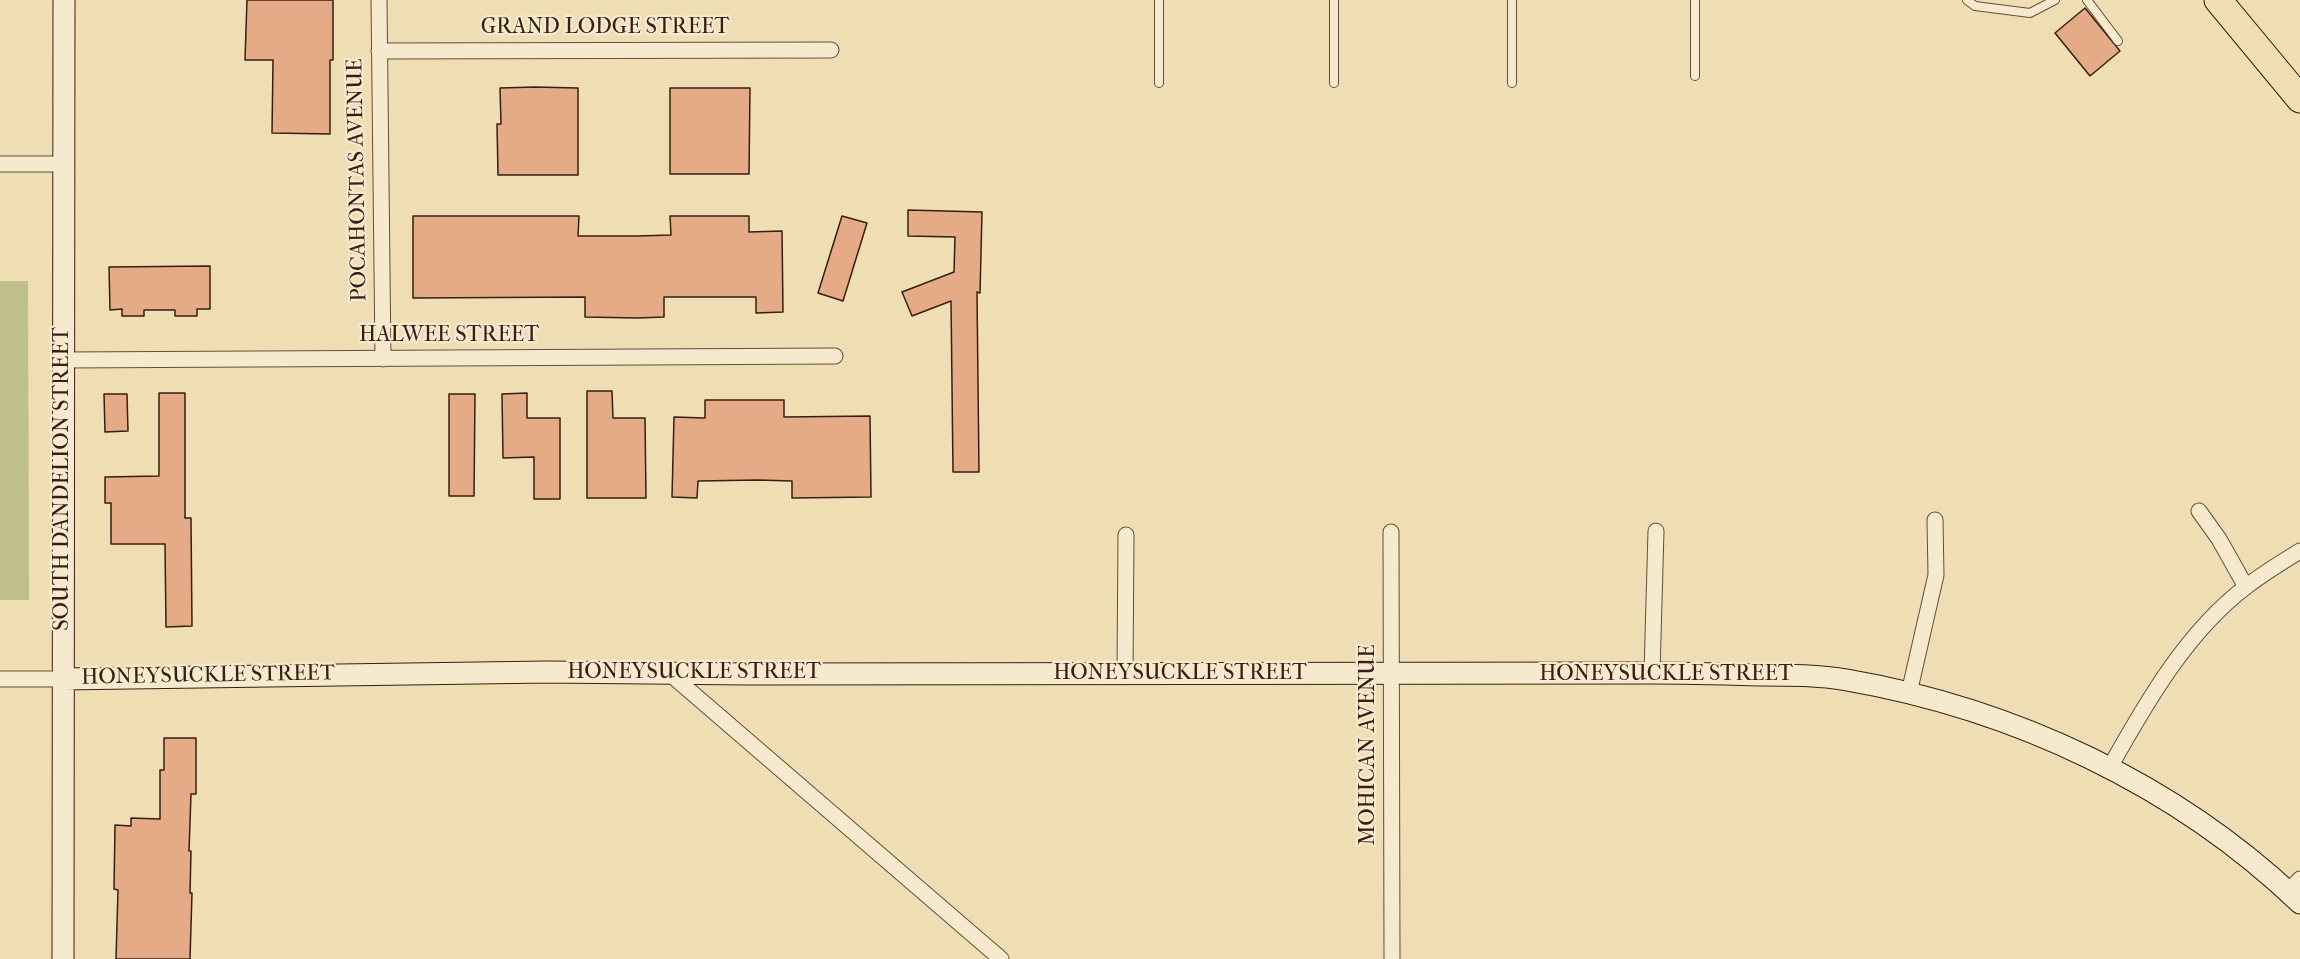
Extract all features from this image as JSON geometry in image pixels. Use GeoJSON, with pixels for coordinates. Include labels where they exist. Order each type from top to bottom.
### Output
{"type":"FeatureCollection","features":[{"type":"Feature","properties":{"kind":"highway"},"geometry":{"type":"LineString","coordinates":[[2218,0],[2300,99]]}},
{"type":"Feature","properties":{"kind":"street","name":"SOUTH DANDELION STREET"},"geometry":{"type":"LineString","coordinates":[[63,959],[64,0]]}},
{"type":"Feature","properties":{"kind":"street","name":"POCAHONTAS AVENUE"},"geometry":{"type":"LineString","coordinates":[[379,0],[383,359]]}},
{"type":"Feature","properties":{"kind":"street","name":"GRAND LODGE STREET"},"geometry":{"type":"LineString","coordinates":[[379,51],[831,50]]}},
{"type":"Feature","properties":{"kind":"street"},"geometry":{"type":"LineString","coordinates":[[0,164],[65,164]]}},
{"type":"Feature","properties":{"kind":"street","name":"HALWEE STREET"},"geometry":{"type":"LineString","coordinates":[[63,360],[835,356]]}},
{"type":"Feature","properties":{"kind":"street"},"geometry":{"type":"LineString","coordinates":[[2199,511],[2219,539],[2246,586]]}},
{"type":"Feature","properties":{"kind":"street"},"geometry":{"type":"LineString","coordinates":[[1909,693],[1936,575],[1935,520]]}},
{"type":"Feature","properties":{"kind":"street"},"geometry":{"type":"LineString","coordinates":[[1652,673],[1656,531]]}},
{"type":"Feature","properties":{"kind":"street","name":"MOHICAN AVENUE"},"geometry":{"type":"LineString","coordinates":[[1391,532],[1392,959]]}},
{"type":"Feature","properties":{"kind":"street"},"geometry":{"type":"LineString","coordinates":[[1125,673],[1126,535]]}},
{"type":"Feature","properties":{"kind":"street"},"geometry":{"type":"LineString","coordinates":[[2110,767],[2143,708],[2176,659],[2221,609],[2246,586],[2300,550]]}},
{"type":"Feature","properties":{"kind":"street","name":"HONEYSUCKLE STREET"},"geometry":{"type":"LineString","coordinates":[[0,679],[548,672],[1795,675],[1845,680],[1909,693],[2000,720],[2110,767],[2168,801],[2296,891]]}},
{"type":"Feature","properties":{"kind":"street"},"geometry":{"type":"LineString","coordinates":[[669,673],[1001,959]]}},
{"type":"Feature","properties":{"kind":"lane"},"geometry":{"type":"LineString","coordinates":[[1159,0],[1159,83]]}},
{"type":"Feature","properties":{"kind":"lane"},"geometry":{"type":"LineString","coordinates":[[1334,0],[1334,83]]}},
{"type":"Feature","properties":{"kind":"lane"},"geometry":{"type":"LineString","coordinates":[[1512,0],[1512,83]]}},
{"type":"Feature","properties":{"kind":"lane"},"geometry":{"type":"LineString","coordinates":[[1695,0],[1695,76]]}},
{"type":"Feature","properties":{"kind":"lane"},"geometry":{"type":"LineString","coordinates":[[1967,0],[1975,6],[2030,13],[2055,0]]}},
{"type":"Feature","properties":{"kind":"lane"},"geometry":{"type":"LineString","coordinates":[[2087,0],[2118,41]]}},
{"type":"Feature","properties":{"kind":"green space"},"geometry":{"type":"Polygon","coordinates":[[[0,281],[28,281],[29,600],[0,600],[0,281]]]}},
{"type":"Feature","properties":{"kind":"building"},"geometry":{"type":"Polygon","coordinates":[[[247,0],[333,0],[330,134],[272,133],[273,60],[245,60],[247,0]]]}},
{"type":"Feature","properties":{"kind":"building"},"geometry":{"type":"Polygon","coordinates":[[[2085,8],[2120,51],[2090,76],[2055,33],[2085,8]]]}},
{"type":"Feature","properties":{"kind":"building"},"geometry":{"type":"Polygon","coordinates":[[[500,88],[578,88],[578,175],[498,175],[497,124],[501,124],[500,88]]]}},
{"type":"Feature","properties":{"kind":"building"},"geometry":{"type":"Polygon","coordinates":[[[670,88],[750,88],[749,174],[670,174],[670,88]]]}},
{"type":"Feature","properties":{"kind":"building"},"geometry":{"type":"Polygon","coordinates":[[[908,210],[982,212],[980,293],[977,292],[979,472],[953,472],[951,301],[912,316],[902,292],[954,272],[955,237],[908,236],[908,210]]]}},
{"type":"Feature","properties":{"kind":"building"},"geometry":{"type":"Polygon","coordinates":[[[413,216],[579,216],[578,236],[637,236],[671,235],[670,216],[749,216],[749,232],[782,231],[783,312],[756,313],[756,297],[664,297],[664,317],[638,318],[585,317],[585,297],[413,298],[413,216]]]}},
{"type":"Feature","properties":{"kind":"building"},"geometry":{"type":"Polygon","coordinates":[[[842,216],[867,223],[843,301],[818,293],[842,216]]]}},
{"type":"Feature","properties":{"kind":"building"},"geometry":{"type":"Polygon","coordinates":[[[210,266],[210,309],[197,309],[197,316],[175,316],[175,310],[144,310],[144,316],[122,316],[122,309],[110,310],[109,267],[210,266]]]}},
{"type":"Feature","properties":{"kind":"building"},"geometry":{"type":"Polygon","coordinates":[[[587,391],[612,391],[613,418],[645,418],[646,498],[587,498],[587,391]]]}},
{"type":"Feature","properties":{"kind":"building"},"geometry":{"type":"Polygon","coordinates":[[[159,393],[185,393],[185,518],[191,518],[192,626],[166,627],[165,544],[111,544],[111,503],[105,503],[105,477],[159,476],[159,393]]]}},
{"type":"Feature","properties":{"kind":"building"},"geometry":{"type":"Polygon","coordinates":[[[527,393],[527,418],[560,418],[560,499],[534,499],[534,457],[503,458],[502,394],[527,393]]]}},
{"type":"Feature","properties":{"kind":"building"},"geometry":{"type":"Polygon","coordinates":[[[104,394],[127,394],[128,431],[105,432],[104,394]]]}},
{"type":"Feature","properties":{"kind":"building"},"geometry":{"type":"Polygon","coordinates":[[[449,394],[475,394],[474,496],[449,496],[449,394]]]}},
{"type":"Feature","properties":{"kind":"building"},"geometry":{"type":"Polygon","coordinates":[[[705,400],[784,400],[784,417],[870,416],[871,497],[792,498],[792,481],[758,480],[698,481],[697,498],[672,497],[674,417],[705,418],[705,400]]]}},
{"type":"Feature","properties":{"kind":"building"},"geometry":{"type":"Polygon","coordinates":[[[164,738],[196,738],[196,794],[191,794],[189,851],[191,851],[190,893],[192,893],[190,959],[116,959],[118,890],[114,889],[115,825],[131,826],[131,818],[160,819],[160,770],[164,770],[164,738]]]}}]}
